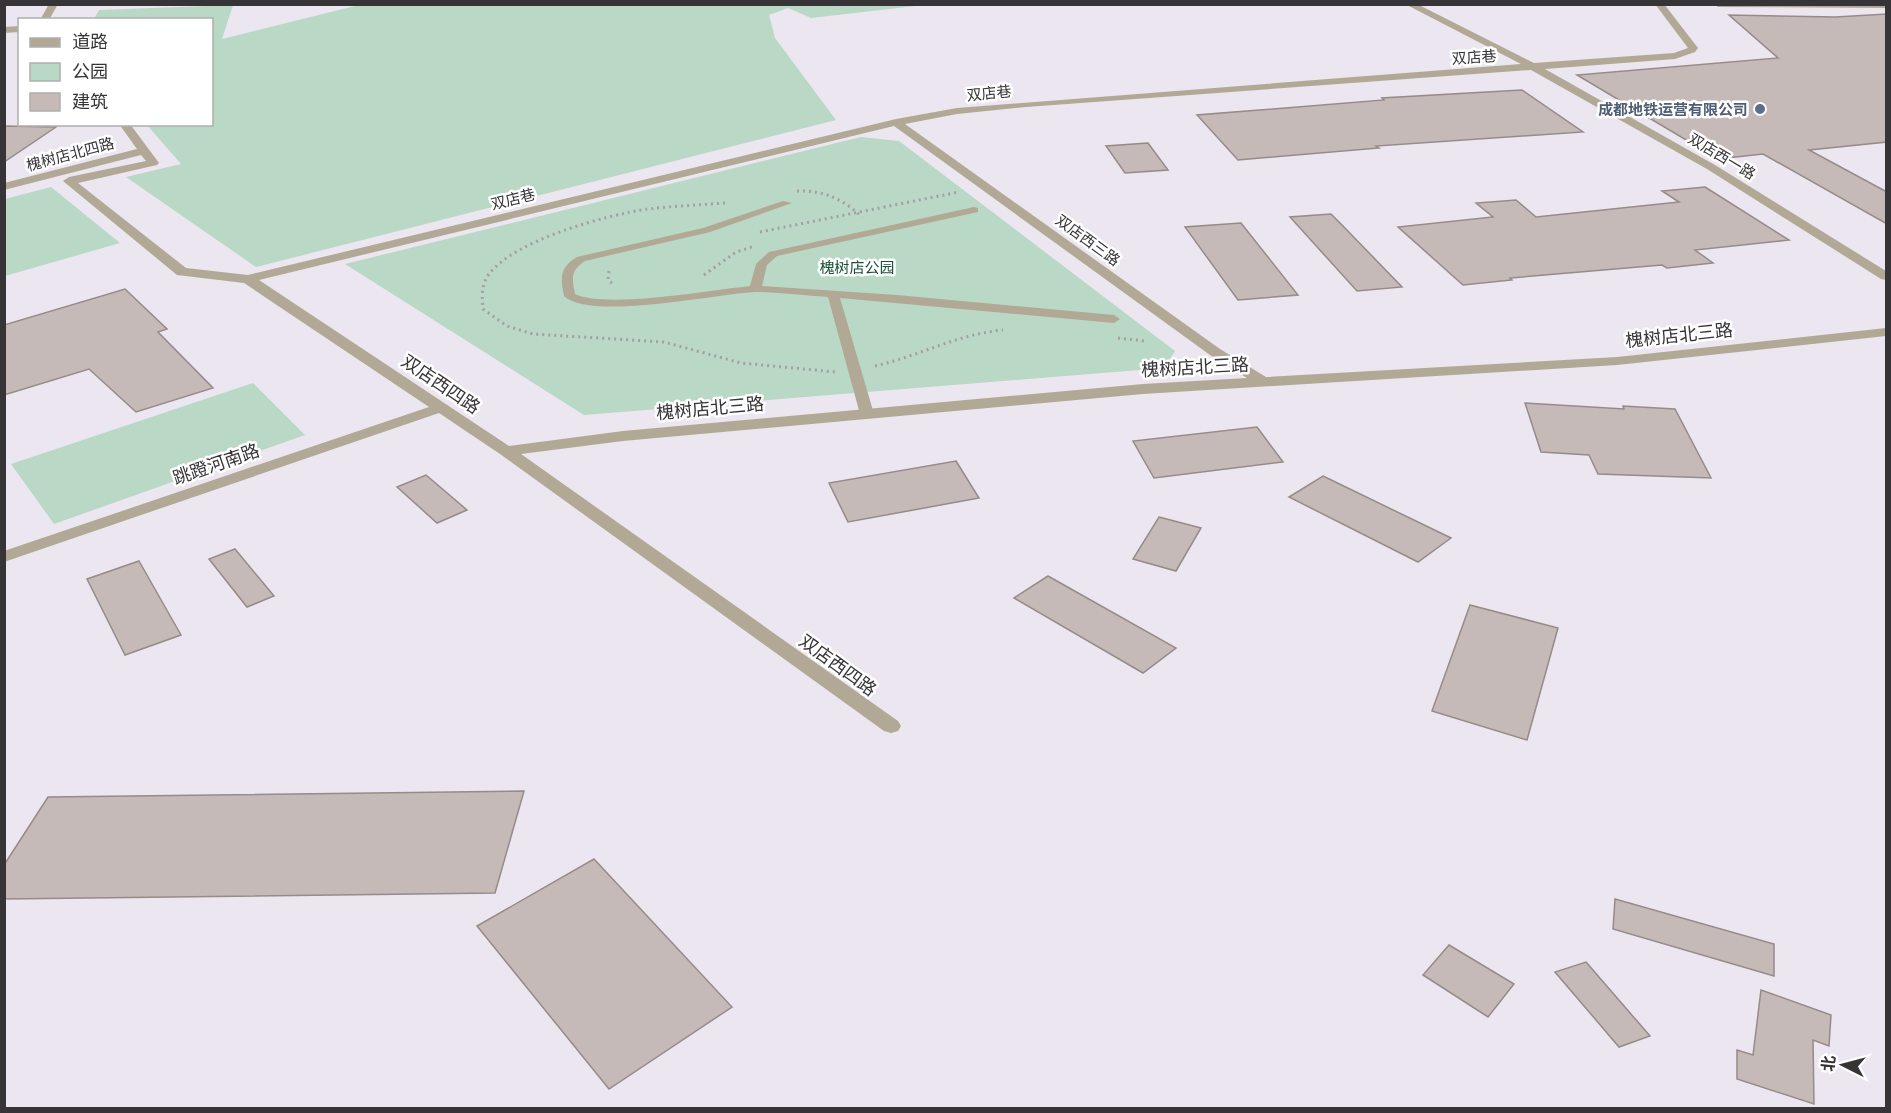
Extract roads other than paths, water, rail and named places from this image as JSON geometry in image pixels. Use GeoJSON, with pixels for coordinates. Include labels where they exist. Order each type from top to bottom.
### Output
{"type":"FeatureCollection","features":[{"type":"Feature","properties":{"kind":"street"},"geometry":{"type":"LineString","coordinates":[[45,18],[54,4]]}},
{"type":"Feature","properties":{"kind":"street","name":"双店西一路"},"geometry":{"type":"LineString","coordinates":[[1409,4],[1536,67],[1711,167],[1887,276]]}},
{"type":"Feature","properties":{"kind":"street","name":"双店巷"},"geometry":{"type":"LineString","coordinates":[[248,279],[896,122],[957,111],[1676,56],[1692,50],[1693,48],[1659,4]]}},
{"type":"Feature","properties":{"kind":"street"},"geometry":{"type":"LineString","coordinates":[[1718,4],[1887,6]]}},
{"type":"Feature","properties":{"kind":"street","name":"双店西三路"},"geometry":{"type":"LineString","coordinates":[[896,122],[1215,352],[1263,382]]}},
{"type":"Feature","properties":{"kind":"street"},"geometry":{"type":"LineString","coordinates":[[125,126],[144,151]]}},
{"type":"Feature","properties":{"kind":"street","name":"双店西四路"},"geometry":{"type":"LineString","coordinates":[[144,151],[153,164],[69,181],[182,272],[248,279],[506,451],[891,726]]}},
{"type":"Feature","properties":{"kind":"street","name":"槐树店北四路"},"geometry":{"type":"LineString","coordinates":[[4,187],[144,151]]}},
{"type":"Feature","properties":{"kind":"street","name":"槐树店北三路"},"geometry":{"type":"LineString","coordinates":[[506,451],[623,436],[1143,389],[1617,361],[1887,332]]}},
{"type":"Feature","properties":{"kind":"street","name":"跳蹬河南路"},"geometry":{"type":"LineString","coordinates":[[4,557],[440,408]]}},
{"type":"Feature","properties":{"kind":"lane"},"geometry":{"type":"LineString","coordinates":[[787,203],[705,230],[581,259],[569,266],[565,274],[570,296],[581,301],[626,303],[755,289],[1114,319]]}},
{"type":"Feature","properties":{"kind":"lane"},"geometry":{"type":"LineString","coordinates":[[755,289],[762,264],[773,254],[974,210]]}},
{"type":"Feature","properties":{"kind":"lane"},"geometry":{"type":"LineString","coordinates":[[833,294],[867,414]]}},
{"type":"Feature","properties":{"kind":"place","name":"成都地铁运营有限公司"},"geometry":{"type":"Point","coordinates":[1760,109]}},
{"type":"Feature","properties":{"kind":"park label","name":"槐树店公园"},"geometry":{"type":"Point","coordinates":[857,267]}}]}
